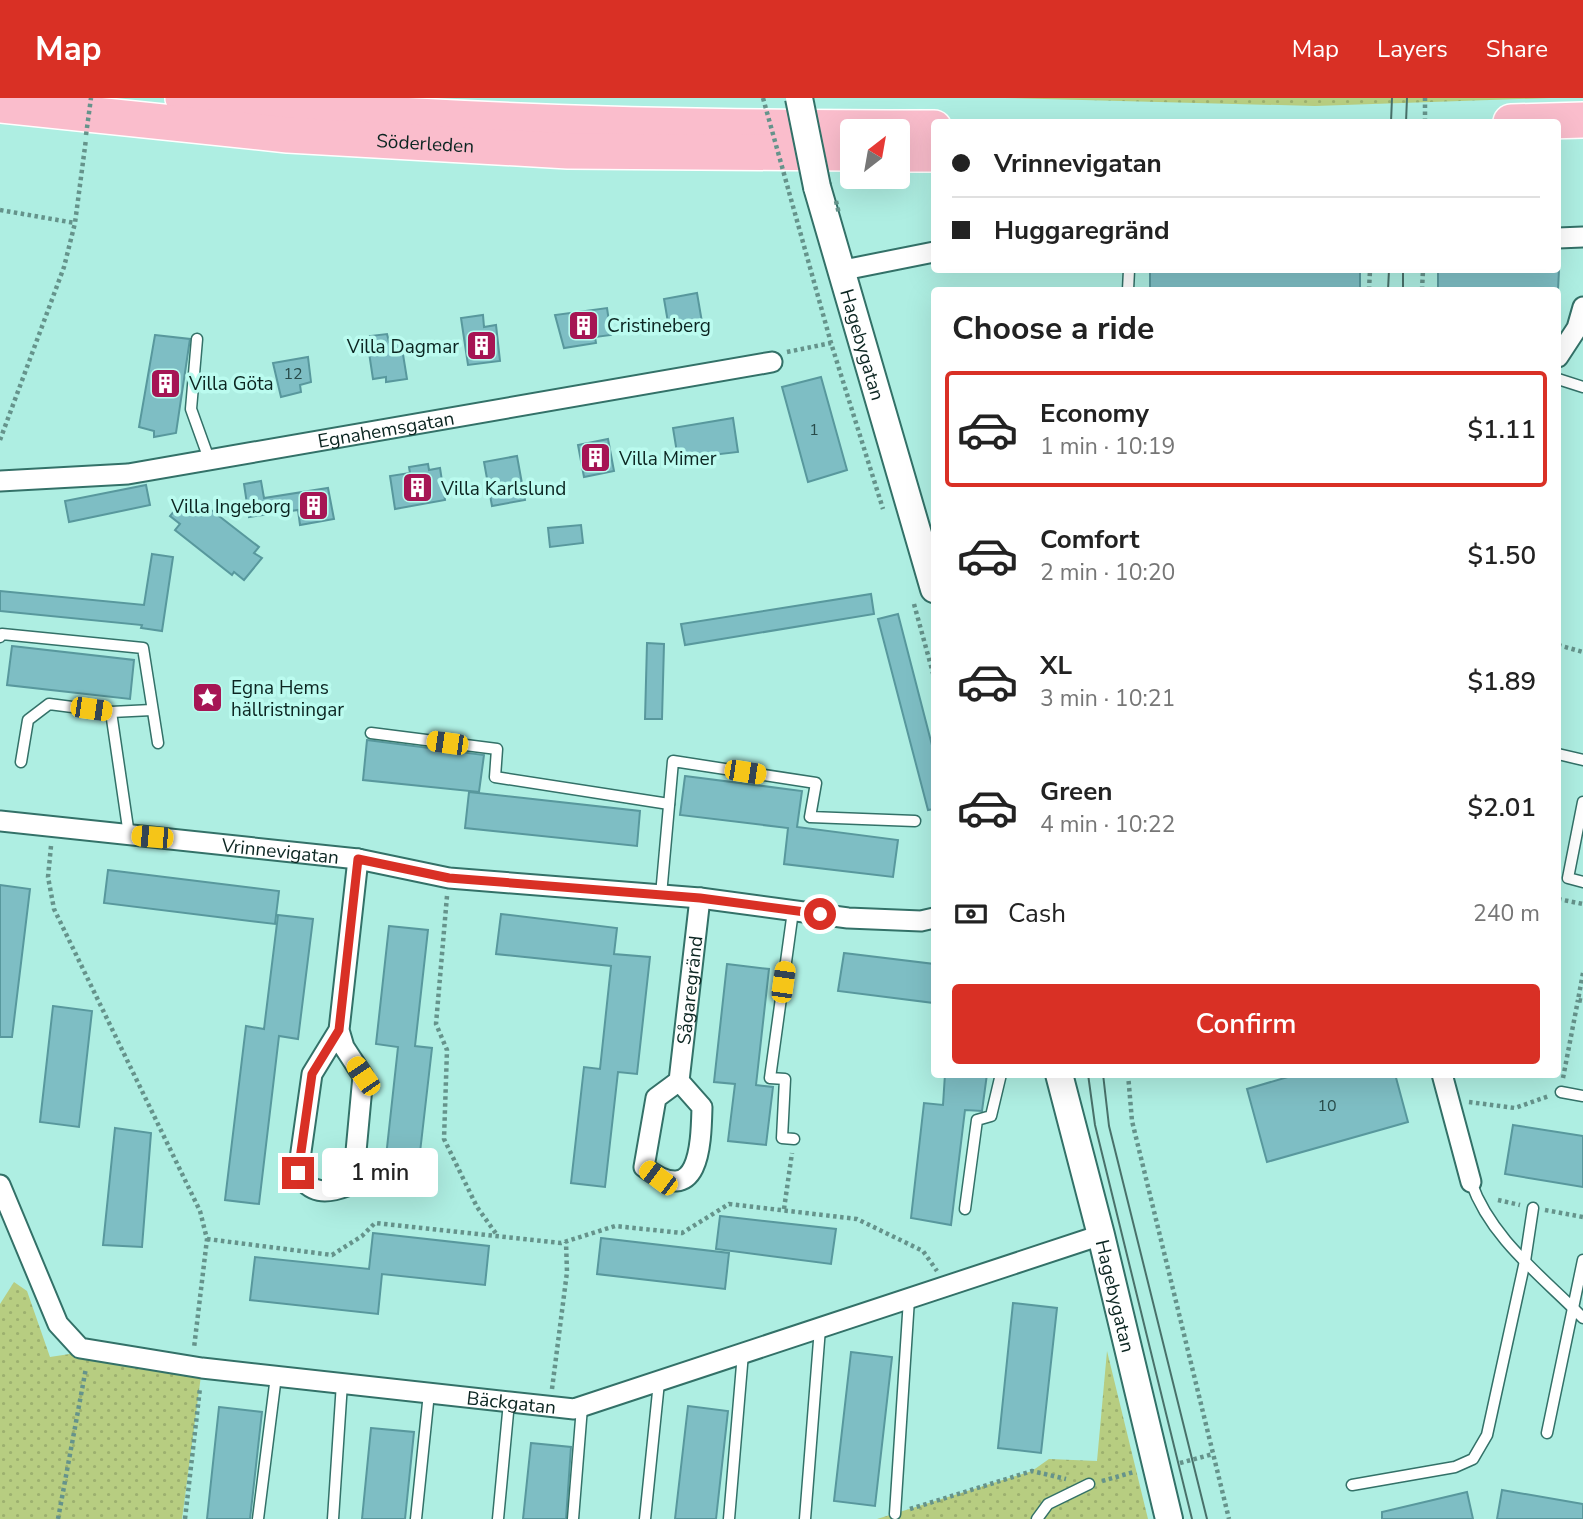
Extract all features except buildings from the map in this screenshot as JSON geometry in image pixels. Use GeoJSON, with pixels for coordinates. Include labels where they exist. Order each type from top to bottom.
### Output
{"type":"FeatureCollection","features":[{"type":"Feature","properties":{"kind":"highway","name":"Söderleden"},"geometry":{"type":"LineString","coordinates":[[183,98],[394,115],[562,123],[931,128]]}},
{"type":"Feature","properties":{"kind":"highway","name":"Söderleden"},"geometry":{"type":"LineString","coordinates":[[0,105],[328,138],[568,151],[840,153]]}},
{"type":"Feature","properties":{"kind":"highway"},"geometry":{"type":"LineString","coordinates":[[1561,121],[1583,120]]}},
{"type":"Feature","properties":{"kind":"highway"},"geometry":{"type":"LineString","coordinates":[[1561,145],[1583,144]]}},
{"type":"Feature","properties":{"kind":"highway"},"geometry":{"type":"LineString","coordinates":[[910,154],[931,154]]}},
{"type":"Feature","properties":{"kind":"street","name":"Hagebygatan"},"geometry":{"type":"LineString","coordinates":[[799,98],[817,187],[924,594]]}},
{"type":"Feature","properties":{"kind":"street"},"geometry":{"type":"LineString","coordinates":[[1561,238],[1583,237]]}},
{"type":"Feature","properties":{"kind":"street"},"geometry":{"type":"LineString","coordinates":[[839,271],[931,252]]}},
{"type":"Feature","properties":{"kind":"street"},"geometry":{"type":"LineString","coordinates":[[1561,352],[1577,328],[1583,307]]}},
{"type":"Feature","properties":{"kind":"street","name":"Egnahemsgatan"},"geometry":{"type":"LineString","coordinates":[[0,481],[128,474],[772,362]]}},
{"type":"Feature","properties":{"kind":"street","name":"Vrinnevigatan"},"geometry":{"type":"LineString","coordinates":[[0,821],[358,859],[449,878],[700,898],[848,918],[921,921],[931,919]]}},
{"type":"Feature","properties":{"kind":"street"},"geometry":{"type":"LineString","coordinates":[[339,1030],[312,1074],[298,1173],[304,1183],[315,1191],[332,1192],[347,1186],[354,1172],[363,1076],[344,1047],[339,1030],[358,859]]}},
{"type":"Feature","properties":{"kind":"street","name":"Sågaregränd"},"geometry":{"type":"LineString","coordinates":[[679,1081],[700,898]]}},
{"type":"Feature","properties":{"kind":"street","name":"Hagebygatan"},"geometry":{"type":"LineString","coordinates":[[1060,1078],[1101,1235],[1169,1519]]}},
{"type":"Feature","properties":{"kind":"street"},"geometry":{"type":"LineString","coordinates":[[1443,1078],[1471,1182]]}},
{"type":"Feature","properties":{"kind":"street"},"geometry":{"type":"LineString","coordinates":[[679,1081],[702,1107],[701,1154],[690,1174],[676,1181],[658,1178],[644,1167],[656,1098],[679,1081]]}},
{"type":"Feature","properties":{"kind":"street","name":"Bäckgatan"},"geometry":{"type":"LineString","coordinates":[[0,1185],[58,1324],[80,1348],[197,1367],[574,1409],[1101,1235]]}},
{"type":"Feature","properties":{"kind":"lane"},"geometry":{"type":"LineString","coordinates":[[197,339],[191,409],[209,459]]}},
{"type":"Feature","properties":{"kind":"lane"},"geometry":{"type":"LineString","coordinates":[[1561,380],[1583,387]]}},
{"type":"Feature","properties":{"kind":"lane"},"geometry":{"type":"LineString","coordinates":[[0,637],[2,635],[143,648],[158,743]]}},
{"type":"Feature","properties":{"kind":"lane"},"geometry":{"type":"LineString","coordinates":[[21,762],[28,720],[49,704],[111,712],[152,710]]}},
{"type":"Feature","properties":{"kind":"lane"},"geometry":{"type":"LineString","coordinates":[[111,712],[129,835]]}},
{"type":"Feature","properties":{"kind":"lane"},"geometry":{"type":"LineString","coordinates":[[371,733],[497,750],[495,777],[669,804]]}},
{"type":"Feature","properties":{"kind":"lane"},"geometry":{"type":"LineString","coordinates":[[1561,755],[1583,760]]}},
{"type":"Feature","properties":{"kind":"lane"},"geometry":{"type":"LineString","coordinates":[[661,895],[673,761],[816,783],[810,817],[915,821]]}},
{"type":"Feature","properties":{"kind":"lane"},"geometry":{"type":"LineString","coordinates":[[1583,802],[1568,878],[1583,882]]}},
{"type":"Feature","properties":{"kind":"lane"},"geometry":{"type":"LineString","coordinates":[[793,911],[770,1078],[785,1079],[782,1138],[793,1139]]}},
{"type":"Feature","properties":{"kind":"lane"},"geometry":{"type":"LineString","coordinates":[[965,1209],[977,1120],[991,1116],[1000,1078]]}},
{"type":"Feature","properties":{"kind":"lane"},"geometry":{"type":"LineString","coordinates":[[1561,1092],[1583,1096]]}},
{"type":"Feature","properties":{"kind":"lane"},"geometry":{"type":"LineString","coordinates":[[1471,1182],[1478,1204],[1493,1225],[1583,1318]]}},
{"type":"Feature","properties":{"kind":"lane"},"geometry":{"type":"LineString","coordinates":[[1352,1485],[1455,1467],[1473,1459],[1487,1435],[1525,1261],[1533,1208]]}},
{"type":"Feature","properties":{"kind":"lane"},"geometry":{"type":"LineString","coordinates":[[1547,1433],[1583,1260]]}},
{"type":"Feature","properties":{"kind":"lane"},"geometry":{"type":"LineString","coordinates":[[895,1514],[909,1298]]}},
{"type":"Feature","properties":{"kind":"lane"},"geometry":{"type":"LineString","coordinates":[[806,1519],[820,1328]]}},
{"type":"Feature","properties":{"kind":"lane"},"geometry":{"type":"LineString","coordinates":[[729,1519],[743,1353]]}},
{"type":"Feature","properties":{"kind":"lane"},"geometry":{"type":"LineString","coordinates":[[258,1519],[275,1376]]}},
{"type":"Feature","properties":{"kind":"lane"},"geometry":{"type":"LineString","coordinates":[[645,1519],[659,1381]]}},
{"type":"Feature","properties":{"kind":"lane"},"geometry":{"type":"LineString","coordinates":[[333,1519],[342,1383]]}},
{"type":"Feature","properties":{"kind":"lane"},"geometry":{"type":"LineString","coordinates":[[416,1519],[429,1393]]}},
{"type":"Feature","properties":{"kind":"lane"},"geometry":{"type":"LineString","coordinates":[[498,1519],[509,1402]]}},
{"type":"Feature","properties":{"kind":"lane"},"geometry":{"type":"LineString","coordinates":[[573,1519],[582,1407]]}},
{"type":"Feature","properties":{"kind":"lane"},"geometry":{"type":"LineString","coordinates":[[1037,1519],[1048,1504],[1089,1485]]}},
{"type":"Feature","properties":{"kind":"path"},"geometry":{"type":"LineString","coordinates":[[0,440],[64,267],[75,223],[91,98]]}},
{"type":"Feature","properties":{"kind":"path"},"geometry":{"type":"LineString","coordinates":[[763,98],[831,344],[887,518]]}},
{"type":"Feature","properties":{"kind":"path"},"geometry":{"type":"LineString","coordinates":[[1425,99],[1425,119]]}},
{"type":"Feature","properties":{"kind":"path"},"geometry":{"type":"LineString","coordinates":[[0,210],[75,223]]}},
{"type":"Feature","properties":{"kind":"path"},"geometry":{"type":"LineString","coordinates":[[772,362],[784,352],[831,344]]}},
{"type":"Feature","properties":{"kind":"path"},"geometry":{"type":"LineString","coordinates":[[924,594],[931,652]]}},
{"type":"Feature","properties":{"kind":"path"},"geometry":{"type":"LineString","coordinates":[[1561,646],[1583,652]]}},
{"type":"Feature","properties":{"kind":"path"},"geometry":{"type":"LineString","coordinates":[[53,827],[48,877],[54,909],[200,1211],[207,1240],[185,1519]]}},
{"type":"Feature","properties":{"kind":"path"},"geometry":{"type":"LineString","coordinates":[[449,878],[436,1024],[447,1049],[444,1139],[477,1206],[498,1236]]}},
{"type":"Feature","properties":{"kind":"path"},"geometry":{"type":"LineString","coordinates":[[1561,900],[1583,904]]}},
{"type":"Feature","properties":{"kind":"path"},"geometry":{"type":"LineString","coordinates":[[1465,1112],[1463,1101],[1515,1108],[1561,1092],[1581,1001],[1583,974]]}},
{"type":"Feature","properties":{"kind":"path"},"geometry":{"type":"LineString","coordinates":[[1128,1078],[1132,1121],[1230,1519]]}},
{"type":"Feature","properties":{"kind":"path"},"geometry":{"type":"LineString","coordinates":[[784,1209],[793,1139]]}},
{"type":"Feature","properties":{"kind":"path"},"geometry":{"type":"LineString","coordinates":[[1488,1192],[1499,1200],[1583,1217]]}},
{"type":"Feature","properties":{"kind":"path"},"geometry":{"type":"LineString","coordinates":[[207,1240],[332,1255],[362,1236],[375,1223],[566,1242],[615,1226],[682,1233],[729,1204],[857,1219],[923,1251],[945,1286]]}},
{"type":"Feature","properties":{"kind":"path"},"geometry":{"type":"LineString","coordinates":[[549,1407],[562,1313],[566,1242]]}},
{"type":"Feature","properties":{"kind":"path"},"geometry":{"type":"LineString","coordinates":[[58,1519],[89,1349]]}},
{"type":"Feature","properties":{"kind":"path"},"geometry":{"type":"LineString","coordinates":[[895,1514],[1032,1471],[1089,1485],[1137,1471]]}},
{"type":"Feature","properties":{"kind":"green space"},"geometry":{"type":"Polygon","coordinates":[[[1004,98],[1551,98],[1315,106],[1004,98]]]}},
{"type":"Feature","properties":{"kind":"green space"},"geometry":{"type":"Polygon","coordinates":[[[14,1282],[27,1291],[50,1357],[76,1353],[202,1368],[182,1519],[0,1519],[0,1304],[14,1282]]]}},
{"type":"Feature","properties":{"kind":"green space"},"geometry":{"type":"Polygon","coordinates":[[[1107,1351],[1148,1519],[877,1519],[1032,1471],[1049,1459],[1097,1461],[1107,1351]]]}},
{"type":"Feature","properties":{"kind":"tram line"},"geometry":{"type":"LineString","coordinates":[[1391,119],[1392,98]]}},
{"type":"Feature","properties":{"kind":"tram line"},"geometry":{"type":"LineString","coordinates":[[1406,119],[1407,98]]}},
{"type":"Feature","properties":{"kind":"tram line"},"geometry":{"type":"LineString","coordinates":[[1388,287],[1389,273]]}},
{"type":"Feature","properties":{"kind":"tram line"},"geometry":{"type":"LineString","coordinates":[[1403,273],[1403,287]]}},
{"type":"Feature","properties":{"kind":"tram line"},"geometry":{"type":"LineString","coordinates":[[1089,1078],[1095,1125],[1192,1519]]}},
{"type":"Feature","properties":{"kind":"tram line"},"geometry":{"type":"LineString","coordinates":[[1103,1078],[1109,1126],[1207,1519]]}},
{"type":"Feature","properties":{"kind":"place","name":"Cristineberg"},"geometry":{"type":"Point","coordinates":[584,325]}},
{"type":"Feature","properties":{"kind":"place","name":"Villa Dagmar"},"geometry":{"type":"Point","coordinates":[482,346]}},
{"type":"Feature","properties":{"kind":"place","name":"Villa Göta"},"geometry":{"type":"Point","coordinates":[166,383]}},
{"type":"Feature","properties":{"kind":"place","name":"Villa Mimer"},"geometry":{"type":"Point","coordinates":[596,458]}},
{"type":"Feature","properties":{"kind":"place","name":"Villa Karlslund"},"geometry":{"type":"Point","coordinates":[418,488]}},
{"type":"Feature","properties":{"kind":"place","name":"Villa Ingeborg"},"geometry":{"type":"Point","coordinates":[314,506]}},
{"type":"Feature","properties":{"kind":"place","name":"Egna Hems hällristningar"},"geometry":{"type":"Point","coordinates":[208,698]}},
{"type":"Feature","properties":{"kind":"route"},"geometry":{"type":"LineString","coordinates":[[298,1173],[312,1074],[330,1049],[339,1030],[358,859],[449,878],[700,898],[820,914]]}}]}
